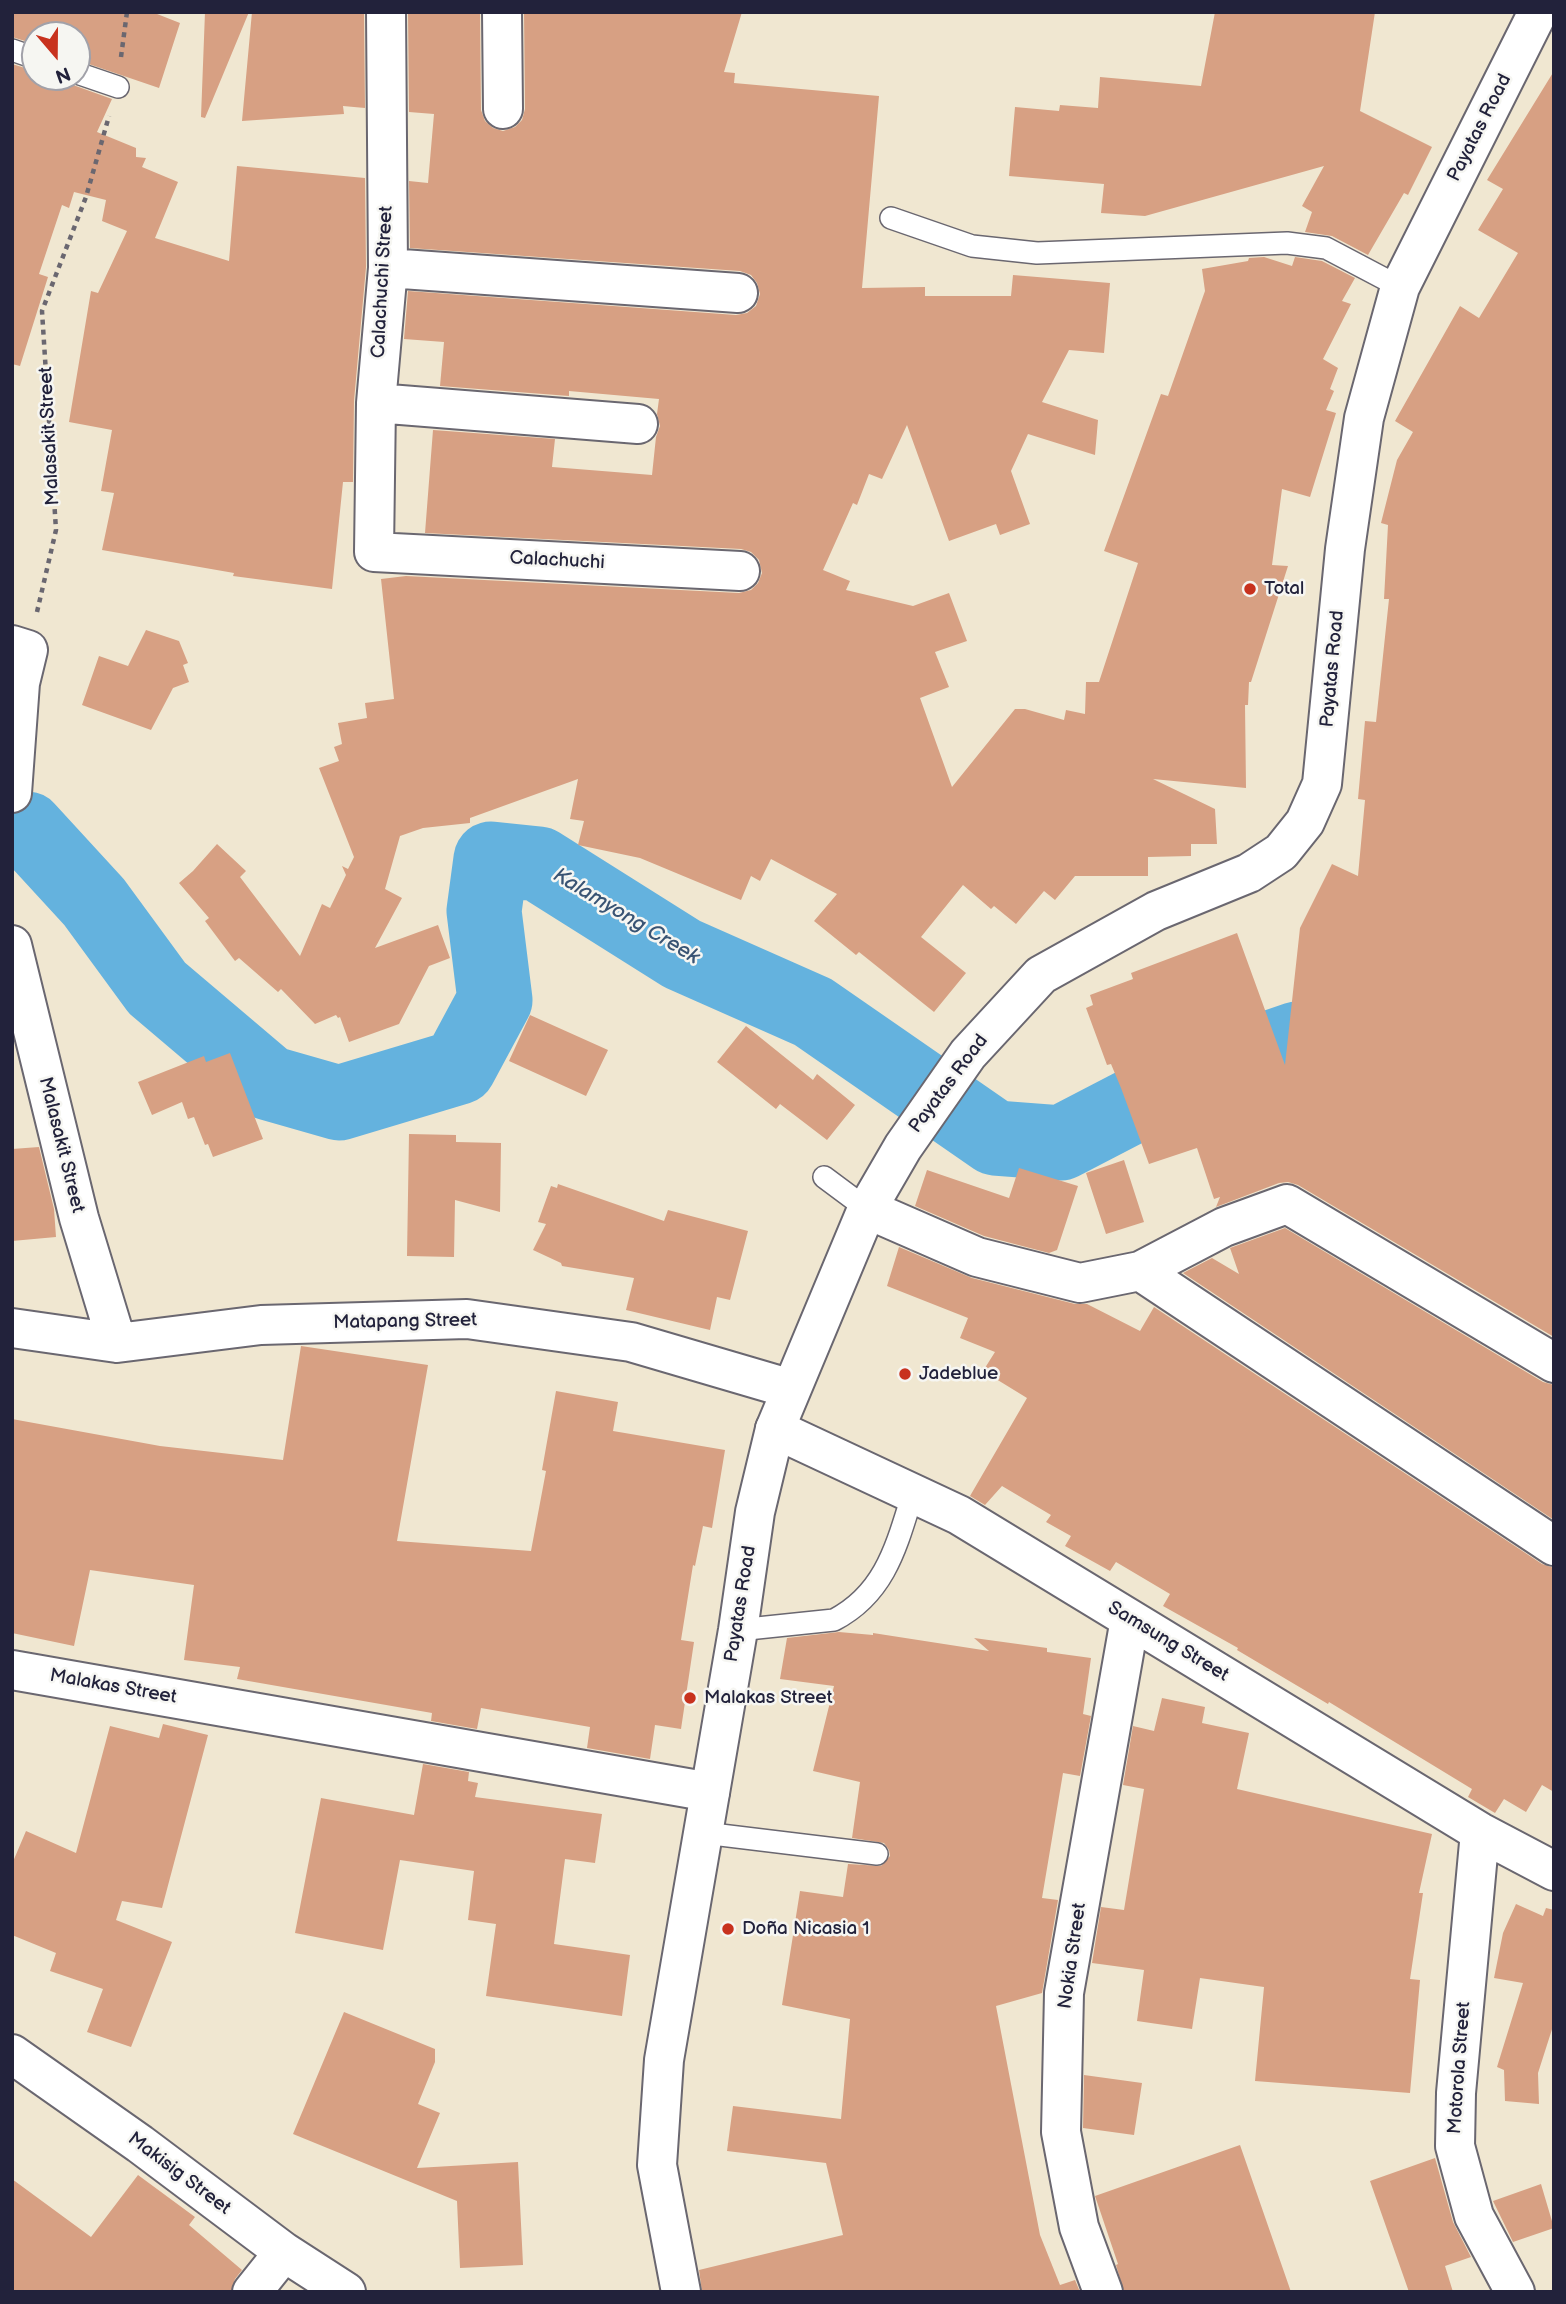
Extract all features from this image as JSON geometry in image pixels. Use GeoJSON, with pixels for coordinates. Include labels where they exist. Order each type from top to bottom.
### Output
{"type":"FeatureCollection","features":[{"type":"Feature","properties":{"kind":"street","name":"Calachuchi Street"},"geometry":{"type":"LineString","coordinates":[[374,552],[376,403],[388,268],[386,12]]}},
{"type":"Feature","properties":{"kind":"street"},"geometry":{"type":"LineString","coordinates":[[502,12],[503,109]]}},
{"type":"Feature","properties":{"kind":"street","name":"Payatas Road"},"geometry":{"type":"LineString","coordinates":[[681,2292],[657,2165],[664,2060],[738,1630],[755,1512],[775,1429],[866,1209],[903,1147],[968,1054],[1041,975],[1156,911],[1249,873],[1281,852],[1305,822],[1322,784],[1345,549],[1364,418],[1399,287],[1538,12]]}},
{"type":"Feature","properties":{"kind":"street"},"geometry":{"type":"LineString","coordinates":[[388,268],[738,293]]}},
{"type":"Feature","properties":{"kind":"street"},"geometry":{"type":"LineString","coordinates":[[376,403],[638,424]]}},
{"type":"Feature","properties":{"kind":"street","name":"Calachuchi"},"geometry":{"type":"LineString","coordinates":[[374,552],[740,571]]}},
{"type":"Feature","properties":{"kind":"street"},"geometry":{"type":"LineString","coordinates":[[13,792],[20,647]]}},
{"type":"Feature","properties":{"kind":"street","name":"Malasakit Street"},"geometry":{"type":"LineString","coordinates":[[12,945],[79,1218],[117,1343]]}},
{"type":"Feature","properties":{"kind":"street"},"geometry":{"type":"LineString","coordinates":[[866,1209],[977,1257],[1080,1283],[1140,1271],[1224,1227],[1287,1204],[1554,1363]]}},
{"type":"Feature","properties":{"kind":"street"},"geometry":{"type":"LineString","coordinates":[[1140,1271],[1554,1546]]}},
{"type":"Feature","properties":{"kind":"street","name":"Matapang Street"},"geometry":{"type":"LineString","coordinates":[[12,1328],[117,1343],[261,1325],[467,1319],[631,1342],[792,1388]]}},
{"type":"Feature","properties":{"kind":"street","name":"Samsung Street"},"geometry":{"type":"LineString","coordinates":[[775,1429],[959,1515],[1480,1832],[1554,1871]]}},
{"type":"Feature","properties":{"kind":"street","name":"Nokia Street"},"geometry":{"type":"LineString","coordinates":[[1103,2292],[1079,2227],[1062,2132],[1064,1993],[1130,1619]]}},
{"type":"Feature","properties":{"kind":"street","name":"Malakas Street"},"geometry":{"type":"LineString","coordinates":[[12,1670],[710,1792]]}},
{"type":"Feature","properties":{"kind":"street","name":"Motorola Street"},"geometry":{"type":"LineString","coordinates":[[1480,1832],[1456,2093],[1455,2146],[1474,2216],[1515,2292]]}},
{"type":"Feature","properties":{"kind":"street","name":"Makisig Street"},"geometry":{"type":"LineString","coordinates":[[12,2054],[140,2144],[284,2252],[346,2292]]}},
{"type":"Feature","properties":{"kind":"street"},"geometry":{"type":"LineString","coordinates":[[252,2292],[284,2252]]}},
{"type":"Feature","properties":{"kind":"lane"},"geometry":{"type":"LineString","coordinates":[[91,78],[118,87]]}},
{"type":"Feature","properties":{"kind":"lane"},"geometry":{"type":"LineString","coordinates":[[891,218],[972,246],[1037,253],[1287,243],[1326,248],[1399,287]]}},
{"type":"Feature","properties":{"kind":"lane"},"geometry":{"type":"LineString","coordinates":[[824,1177],[866,1209]]}},
{"type":"Feature","properties":{"kind":"lane"},"geometry":{"type":"LineString","coordinates":[[738,1630],[834,1620],[844,1615],[876,1587],[893,1557],[913,1493]]}},
{"type":"Feature","properties":{"kind":"lane"},"geometry":{"type":"LineString","coordinates":[[704,1833],[877,1854]]}},
{"type":"Feature","properties":{"kind":"path","name":"Malasakit Street"},"geometry":{"type":"LineString","coordinates":[[20,647],[55,530],[42,312],[86,197],[118,87],[127,12]]}},
{"type":"Feature","properties":{"kind":"building"},"geometry":{"type":"Polygon","coordinates":[[[12,12],[152,12],[180,23],[159,88],[91,65],[91,21],[21,21],[21,40],[12,37],[12,12]]]}},
{"type":"Feature","properties":{"kind":"building"},"geometry":{"type":"Polygon","coordinates":[[[205,12],[249,12],[205,118],[201,117],[205,12]]]}},
{"type":"Feature","properties":{"kind":"building"},"geometry":{"type":"Polygon","coordinates":[[[252,12],[364,12],[365,108],[343,106],[344,114],[242,121],[252,12]]]}},
{"type":"Feature","properties":{"kind":"building"},"geometry":{"type":"Polygon","coordinates":[[[408,12],[480,12],[481,110],[485,121],[493,128],[503,131],[515,127],[522,120],[525,109],[524,12],[742,12],[724,72],[735,73],[734,83],[879,96],[862,288],[925,287],[925,296],[1011,296],[1013,275],[1110,283],[1104,353],[1069,350],[1042,402],[1098,420],[1095,455],[1028,434],[1011,471],[1030,524],[1000,535],[996,524],[949,541],[907,425],[882,479],[869,474],[857,505],[853,503],[823,570],[850,581],[846,590],[913,606],[949,593],[967,641],[935,652],[949,687],[920,698],[952,787],[1015,709],[1025,709],[1064,720],[1066,710],[1085,714],[1086,682],[1099,682],[1138,563],[1104,551],[1161,394],[1168,396],[1205,291],[1202,269],[1264,257],[1292,266],[1295,257],[1322,261],[1355,278],[1342,301],[1351,304],[1323,359],[1338,368],[1330,389],[1334,391],[1326,410],[1336,413],[1310,497],[1282,489],[1272,565],[1288,566],[1249,682],[1248,705],[1245,705],[1246,788],[1153,779],[1215,809],[1217,844],[1191,844],[1191,856],[1148,857],[1148,876],[1075,876],[1055,900],[1044,891],[1016,924],[994,906],[991,909],[963,885],[921,937],[966,973],[934,1012],[859,952],[856,955],[814,921],[837,894],[771,859],[760,881],[751,876],[741,900],[640,858],[578,845],[584,821],[570,819],[578,779],[470,818],[470,823],[423,828],[400,836],[385,889],[402,898],[375,948],[438,925],[450,958],[429,966],[399,1024],[349,1042],[340,1017],[336,1015],[315,1024],[281,989],[278,992],[239,958],[235,961],[205,921],[209,918],[179,883],[217,844],[246,871],[240,877],[300,956],[322,904],[330,908],[346,875],[342,866],[348,869],[354,857],[319,768],[339,761],[334,747],[342,744],[338,723],[367,718],[365,703],[394,699],[381,579],[406,576],[739,593],[751,590],[762,573],[759,560],[751,552],[741,549],[425,533],[433,430],[555,439],[552,467],[652,475],[656,437],[660,426],[657,414],[659,399],[569,391],[569,396],[440,386],[444,342],[404,339],[408,291],[736,315],[747,313],[756,306],[760,294],[751,275],[740,271],[410,248],[409,181],[428,183],[434,114],[409,112],[408,12]]]}},
{"type":"Feature","properties":{"kind":"building"},"geometry":{"type":"Polygon","coordinates":[[[1215,12],[1375,12],[1360,111],[1432,147],[1408,195],[1404,193],[1368,255],[1332,236],[1305,232],[1312,212],[1302,206],[1324,166],[1145,216],[1101,213],[1104,184],[1009,176],[1015,107],[1059,111],[1060,105],[1098,108],[1100,77],[1201,86],[1215,12]]]}},
{"type":"Feature","properties":{"kind":"building"},"geometry":{"type":"Polygon","coordinates":[[[12,64],[21,67],[21,91],[90,91],[112,99],[97,132],[136,148],[136,157],[146,158],[142,167],[178,182],[155,238],[229,261],[237,166],[365,178],[366,267],[354,401],[353,482],[343,482],[332,589],[233,576],[234,573],[102,550],[114,493],[101,491],[112,430],[69,422],[91,291],[98,293],[127,231],[102,221],[106,200],[74,192],[69,208],[62,205],[39,274],[48,277],[20,366],[12,364],[12,64]]]}},
{"type":"Feature","properties":{"kind":"building"},"geometry":{"type":"Polygon","coordinates":[[[1554,71],[1554,1337],[1298,1185],[1279,1183],[1216,1207],[1220,1197],[1214,1199],[1197,1148],[1149,1164],[1121,1088],[1111,1064],[1107,1065],[1086,1008],[1093,1005],[1090,995],[1133,979],[1131,973],[1237,933],[1285,1065],[1300,928],[1332,864],[1358,876],[1365,800],[1358,799],[1365,721],[1376,722],[1389,599],[1384,599],[1388,525],[1381,523],[1397,460],[1413,432],[1395,421],[1460,306],[1479,318],[1518,253],[1478,230],[1503,189],[1487,180],[1554,71]]]}},
{"type":"Feature","properties":{"kind":"building"},"geometry":{"type":"Polygon","coordinates":[[[146,630],[179,641],[188,663],[183,665],[189,682],[173,688],[151,730],[82,705],[99,656],[128,666],[146,630]]]}},
{"type":"Feature","properties":{"kind":"building"},"geometry":{"type":"Polygon","coordinates":[[[530,1015],[608,1050],[586,1096],[509,1061],[530,1015]]]}},
{"type":"Feature","properties":{"kind":"building"},"geometry":{"type":"Polygon","coordinates":[[[746,1026],[813,1080],[817,1074],[855,1105],[827,1140],[780,1104],[776,1109],[717,1062],[746,1026]]]}},
{"type":"Feature","properties":{"kind":"building"},"geometry":{"type":"Polygon","coordinates":[[[230,1053],[263,1139],[213,1157],[194,1117],[188,1119],[182,1102],[152,1115],[138,1082],[204,1056],[206,1062],[230,1053]]]}},
{"type":"Feature","properties":{"kind":"building"},"geometry":{"type":"Polygon","coordinates":[[[409,1134],[456,1135],[456,1142],[501,1143],[500,1212],[455,1200],[454,1257],[407,1256],[409,1134]]]}},
{"type":"Feature","properties":{"kind":"building"},"geometry":{"type":"Polygon","coordinates":[[[39,1147],[54,1209],[56,1237],[12,1241],[12,1149],[39,1147]]]}},
{"type":"Feature","properties":{"kind":"building"},"geometry":{"type":"Polygon","coordinates":[[[1124,1160],[1144,1222],[1106,1234],[1086,1173],[1124,1160]]]}},
{"type":"Feature","properties":{"kind":"building"},"geometry":{"type":"Polygon","coordinates":[[[1019,1168],[1078,1186],[1057,1250],[1049,1253],[984,1236],[915,1206],[927,1170],[1009,1198],[1019,1168]]]}},
{"type":"Feature","properties":{"kind":"building"},"geometry":{"type":"Polygon","coordinates":[[[558,1184],[664,1221],[668,1210],[748,1231],[730,1300],[717,1297],[710,1330],[626,1310],[634,1278],[562,1266],[561,1263],[533,1250],[546,1224],[538,1222],[551,1186],[557,1188],[558,1184]]]}},
{"type":"Feature","properties":{"kind":"building"},"geometry":{"type":"Polygon","coordinates":[[[1285,1228],[1543,1382],[1554,1385],[1554,1520],[1183,1273],[1212,1258],[1239,1274],[1230,1248],[1285,1228]]]}},
{"type":"Feature","properties":{"kind":"building"},"geometry":{"type":"Polygon","coordinates":[[[899,1247],[972,1278],[1075,1304],[1087,1304],[1140,1331],[1154,1307],[1542,1564],[1554,1568],[1554,1792],[1542,1785],[1526,1812],[1504,1799],[1495,1813],[1468,1797],[1472,1789],[1163,1606],[1170,1594],[1116,1562],[1110,1571],[1065,1546],[1071,1536],[1046,1522],[1051,1515],[1002,1486],[985,1505],[970,1496],[1027,1398],[983,1371],[995,1352],[960,1338],[968,1318],[887,1286],[899,1247]]]}},
{"type":"Feature","properties":{"kind":"building"},"geometry":{"type":"Polygon","coordinates":[[[301,1346],[428,1365],[397,1541],[531,1551],[546,1471],[542,1470],[556,1391],[618,1402],[613,1431],[725,1450],[712,1528],[703,1526],[695,1566],[693,1565],[681,1640],[694,1642],[681,1729],[655,1725],[650,1759],[587,1748],[590,1727],[481,1708],[477,1729],[431,1721],[432,1713],[237,1679],[240,1667],[184,1660],[194,1585],[90,1570],[74,1646],[12,1633],[12,1419],[160,1446],[283,1460],[301,1346]]]}},
{"type":"Feature","properties":{"kind":"building"},"geometry":{"type":"Polygon","coordinates":[[[839,1632],[873,1633],[989,1651],[974,1638],[1047,1648],[1047,1652],[1091,1658],[1083,1714],[1091,1716],[1080,1776],[1063,1773],[1042,1898],[1058,1900],[1042,1993],[996,2006],[1040,2235],[1060,2285],[1075,2280],[1080,2292],[702,2292],[699,2270],[843,2235],[826,2163],[727,2151],[733,2106],[841,2119],[850,2019],[782,2005],[800,1891],[843,1897],[848,1864],[881,1866],[890,1856],[884,1843],[852,1838],[860,1782],[813,1771],[834,1686],[780,1679],[787,1638],[839,1632]]]}},
{"type":"Feature","properties":{"kind":"building"},"geometry":{"type":"Polygon","coordinates":[[[1162,1698],[1205,1707],[1202,1723],[1249,1733],[1237,1789],[1432,1834],[1419,1893],[1423,1893],[1410,1979],[1420,1980],[1410,2093],[1255,2081],[1264,1987],[1200,1978],[1192,2029],[1137,2021],[1144,1970],[1092,1963],[1101,1907],[1124,1910],[1144,1789],[1123,1785],[1133,1726],[1154,1731],[1162,1698]]]}},
{"type":"Feature","properties":{"kind":"building"},"geometry":{"type":"Polygon","coordinates":[[[163,1724],[208,1735],[162,1908],[122,1901],[116,1920],[172,1942],[131,2047],[87,2032],[103,1989],[50,1971],[56,1953],[12,1935],[12,1864],[26,1831],[76,1853],[110,1726],[159,1738],[163,1724]]]}},
{"type":"Feature","properties":{"kind":"building"},"geometry":{"type":"Polygon","coordinates":[[[423,1764],[469,1772],[468,1781],[478,1783],[475,1797],[602,1814],[595,1863],[565,1859],[554,1944],[630,1955],[622,2016],[486,1996],[496,1924],[468,1920],[474,1871],[400,1860],[383,1950],[295,1933],[321,1798],[414,1815],[423,1764]]]}},
{"type":"Feature","properties":{"kind":"building"},"geometry":{"type":"Polygon","coordinates":[[[1516,1904],[1543,1916],[1546,1908],[1554,1910],[1554,2023],[1538,2073],[1539,2104],[1505,2101],[1504,2070],[1497,2067],[1523,1983],[1494,1978],[1503,1933],[1516,1904]]]}},
{"type":"Feature","properties":{"kind":"building"},"geometry":{"type":"Polygon","coordinates":[[[344,2012],[435,2049],[435,2062],[418,2104],[440,2113],[417,2168],[518,2162],[523,2265],[460,2268],[457,2201],[293,2134],[344,2012]]]}},
{"type":"Feature","properties":{"kind":"building"},"geometry":{"type":"Polygon","coordinates":[[[1084,2075],[1142,2083],[1134,2135],[1083,2128],[1084,2075]]]}},
{"type":"Feature","properties":{"kind":"building"},"geometry":{"type":"Polygon","coordinates":[[[1240,2145],[1291,2292],[1124,2292],[1116,2265],[1118,2264],[1095,2196],[1240,2145]]]}},
{"type":"Feature","properties":{"kind":"building"},"geometry":{"type":"Polygon","coordinates":[[[1435,2158],[1453,2222],[1471,2257],[1445,2266],[1453,2292],[1409,2292],[1370,2181],[1435,2158]]]}},
{"type":"Feature","properties":{"kind":"building"},"geometry":{"type":"Polygon","coordinates":[[[138,2175],[195,2217],[189,2225],[242,2270],[235,2279],[231,2292],[12,2292],[12,2179],[91,2237],[138,2175]]]}},
{"type":"Feature","properties":{"kind":"building"},"geometry":{"type":"Polygon","coordinates":[[[1541,2184],[1554,2228],[1513,2242],[1493,2201],[1541,2184]]]}},
{"type":"Feature","properties":{"kind":"waterway","name":"Kalamyong Creek"},"geometry":{"type":"LineString","coordinates":[[12,828],[27,829],[94,902],[157,988],[269,1083],[339,1103],[459,1067],[495,1000],[484,911],[491,859],[539,864],[682,954],[813,1012],[995,1138],[1061,1143],[1192,1075],[1297,1039],[1392,1039]]}},
{"type":"Feature","properties":{"kind":"place","name":"Total"},"geometry":{"type":"Point","coordinates":[1250,589]}},
{"type":"Feature","properties":{"kind":"place","name":"Jadeblue"},"geometry":{"type":"Point","coordinates":[905,1374]}},
{"type":"Feature","properties":{"kind":"place","name":"Malakas Street"},"geometry":{"type":"Point","coordinates":[690,1698]}},
{"type":"Feature","properties":{"kind":"place","name":"Doña Nicasia 1"},"geometry":{"type":"Point","coordinates":[728,1929]}}]}
